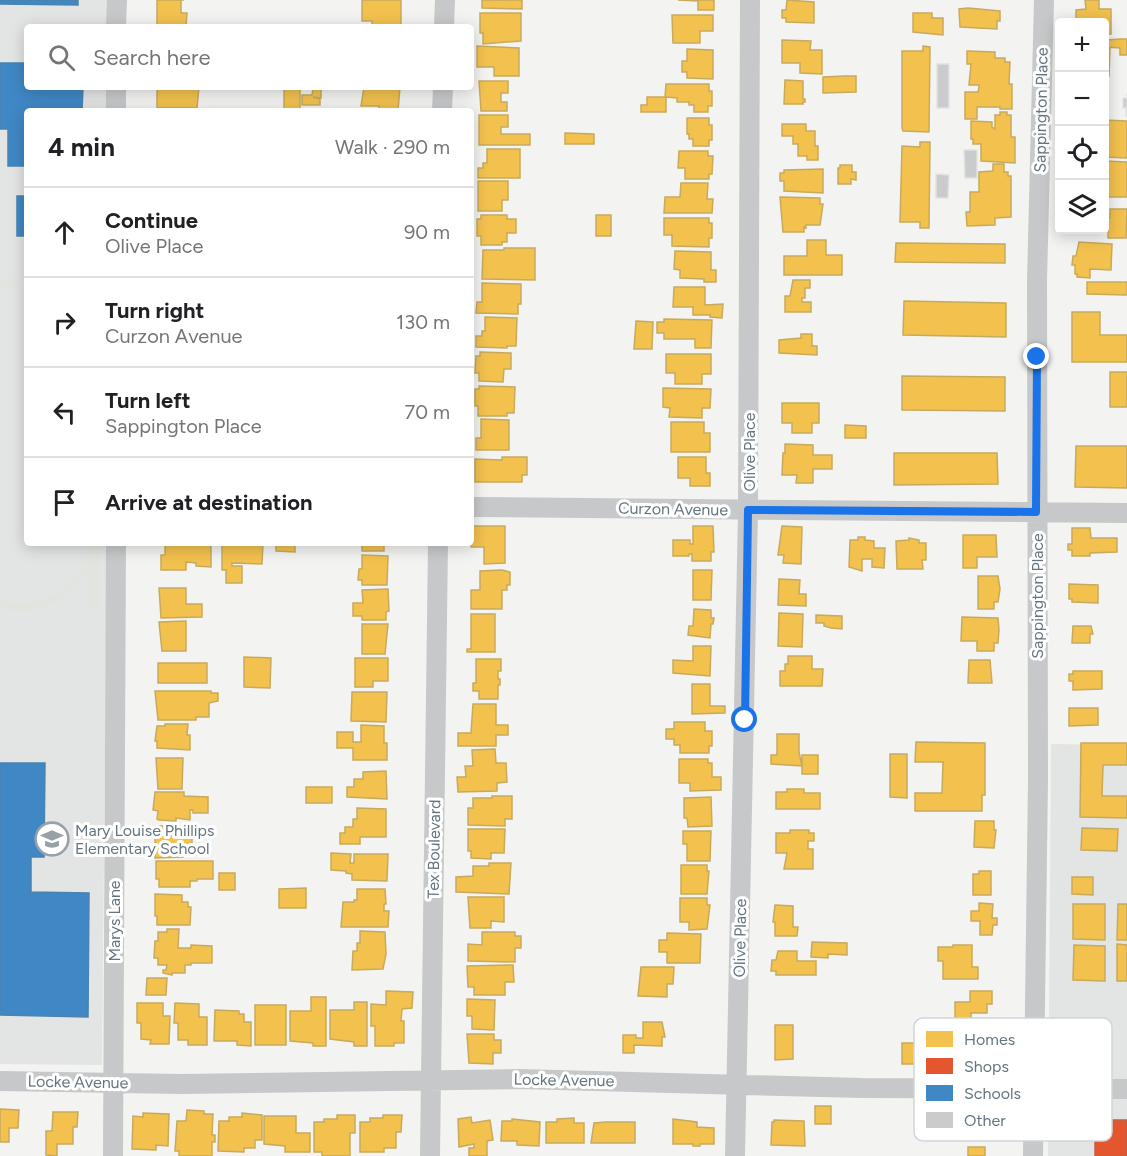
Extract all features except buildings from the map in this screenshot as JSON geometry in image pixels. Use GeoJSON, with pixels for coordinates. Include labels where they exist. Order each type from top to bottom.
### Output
{"type":"FeatureCollection","features":[{"type":"Feature","properties":{"kind":"street"},"geometry":{"type":"LineString","coordinates":[[116,24],[117,0]]}},
{"type":"Feature","properties":{"kind":"street"},"geometry":{"type":"LineString","coordinates":[[444,24],[445,0]]}},
{"type":"Feature","properties":{"kind":"street","name":"Olive Place"},"geometry":{"type":"LineString","coordinates":[[735,1156],[748,510],[750,0]]}},
{"type":"Feature","properties":{"kind":"street","name":"Sappington Place"},"geometry":{"type":"LineString","coordinates":[[1036,1018],[1038,779],[1037,281],[1044,0]]}},
{"type":"Feature","properties":{"kind":"street"},"geometry":{"type":"LineString","coordinates":[[116,90],[117,108]]}},
{"type":"Feature","properties":{"kind":"street"},"geometry":{"type":"LineString","coordinates":[[442,108],[443,90]]}},
{"type":"Feature","properties":{"kind":"street","name":"Curzon Avenue"},"geometry":{"type":"LineString","coordinates":[[474,507],[1127,513]]}},
{"type":"Feature","properties":{"kind":"street","name":"Marys Lane"},"geometry":{"type":"LineString","coordinates":[[113,1156],[116,546]]}},
{"type":"Feature","properties":{"kind":"street","name":"Tex Boulevard"},"geometry":{"type":"LineString","coordinates":[[430,1156],[438,546]]}},
{"type":"Feature","properties":{"kind":"street","name":"Locke Avenue"},"geometry":{"type":"LineString","coordinates":[[0,1081],[180,1084],[519,1078],[914,1088]]}},
{"type":"Feature","properties":{"kind":"street","name":"Locke Avenue"},"geometry":{"type":"LineString","coordinates":[[1112,1089],[1127,1089]]}},
{"type":"Feature","properties":{"kind":"street","name":"Sappington Place"},"geometry":{"type":"LineString","coordinates":[[1033,1141],[1033,1156]]}},
{"type":"Feature","properties":{"kind":"shaded area","name":"Mary Louise Phillips Elementary School"},"geometry":{"type":"Polygon","coordinates":[[[0,0],[110,0],[109,24],[24,24],[24,90],[109,90],[109,108],[24,108],[24,546],[107,546],[102,1065],[0,1064],[0,0]]]}},
{"type":"Feature","properties":{"kind":"shaded area"},"geometry":{"type":"Polygon","coordinates":[[[24,277],[24,285],[0,288],[0,280],[24,277]]]}},
{"type":"Feature","properties":{"kind":"shaded area"},"geometry":{"type":"Polygon","coordinates":[[[89,546],[100,546],[100,609],[90,608],[90,569],[72,590],[51,605],[27,611],[0,609],[0,601],[31,602],[58,592],[69,583],[86,558],[89,546]]]}},
{"type":"Feature","properties":{"kind":"shaded area"},"geometry":{"type":"Polygon","coordinates":[[[1051,744],[1127,745],[1127,1156],[1048,1156],[1048,1141],[1112,1141],[1112,1018],[1049,1018],[1051,744]]]}},
{"type":"Feature","properties":{"kind":"place","name":"Mary Louise Phillips Elementary School"},"geometry":{"type":"Point","coordinates":[52,839]}},
{"type":"Feature","properties":{"kind":"route"},"geometry":{"type":"LineString","coordinates":[[745,720],[748,510],[1036,512],[1037,357]]}}]}
